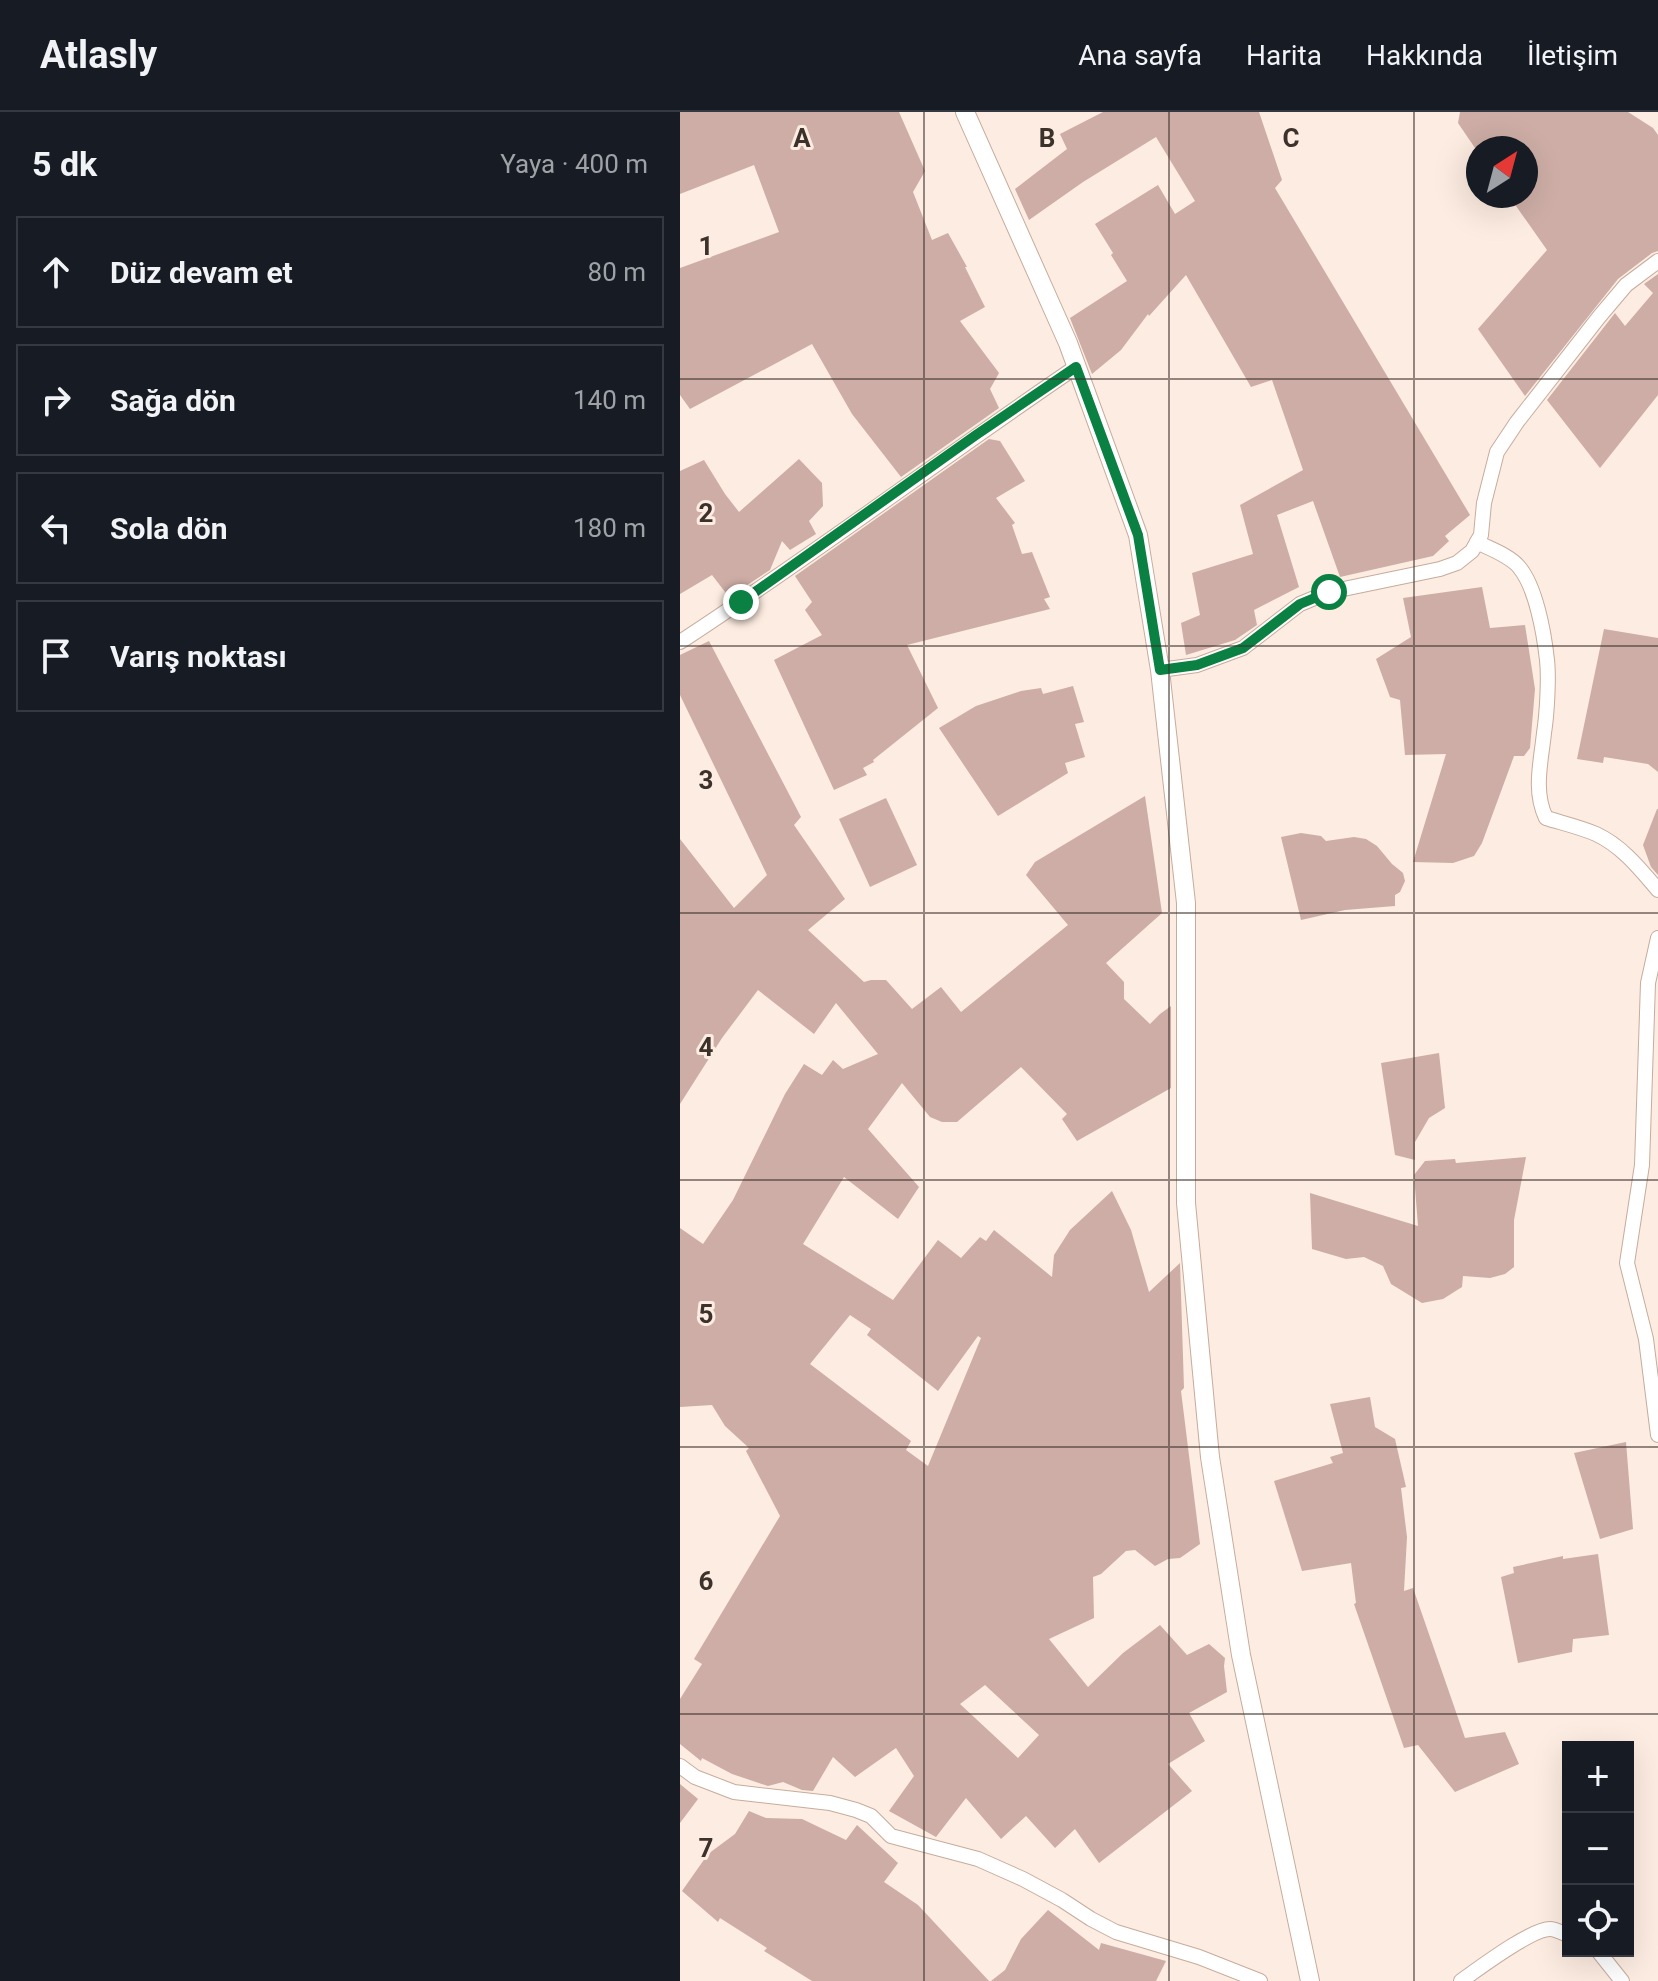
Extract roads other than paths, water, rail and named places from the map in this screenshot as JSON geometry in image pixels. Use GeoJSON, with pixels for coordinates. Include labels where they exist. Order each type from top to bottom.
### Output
{"type":"FeatureCollection","features":[{"type":"Feature","properties":{"kind":"street"},"geometry":{"type":"LineString","coordinates":[[965,112],[1068,343],[1138,535],[1160,670],[1186,903],[1186,1203],[1210,1457],[1241,1655],[1310,1981]]}},
{"type":"Feature","properties":{"kind":"street"},"geometry":{"type":"LineString","coordinates":[[1160,670],[1197,665],[1243,648],[1300,604],[1329,592],[1440,569],[1457,563],[1472,551],[1481,535],[1484,503],[1497,452],[1599,317],[1626,285],[1658,261]]}},
{"type":"Feature","properties":{"kind":"street"},"geometry":{"type":"LineString","coordinates":[[680,642],[1076,367]]}},
{"type":"Feature","properties":{"kind":"street"},"geometry":{"type":"LineString","coordinates":[[1477,542],[1504,555],[1518,566],[1533,589],[1548,662],[1539,777],[1540,805],[1546,818],[1595,833],[1614,844],[1658,890]]}},
{"type":"Feature","properties":{"kind":"street"},"geometry":{"type":"LineString","coordinates":[[1658,938],[1648,983],[1642,1165],[1627,1263],[1646,1339],[1658,1435]]}},
{"type":"Feature","properties":{"kind":"street"},"geometry":{"type":"LineString","coordinates":[[680,1766],[695,1777],[734,1792],[830,1803],[856,1810],[871,1816],[891,1836],[978,1859],[1023,1879],[1116,1932],[1199,1957],[1260,1981]]}},
{"type":"Feature","properties":{"kind":"street"},"geometry":{"type":"LineString","coordinates":[[1461,1981],[1534,1934],[1550,1929],[1562,1933]]}},
{"type":"Feature","properties":{"kind":"street"},"geometry":{"type":"LineString","coordinates":[[1603,1957],[1622,1981]]}}]}
